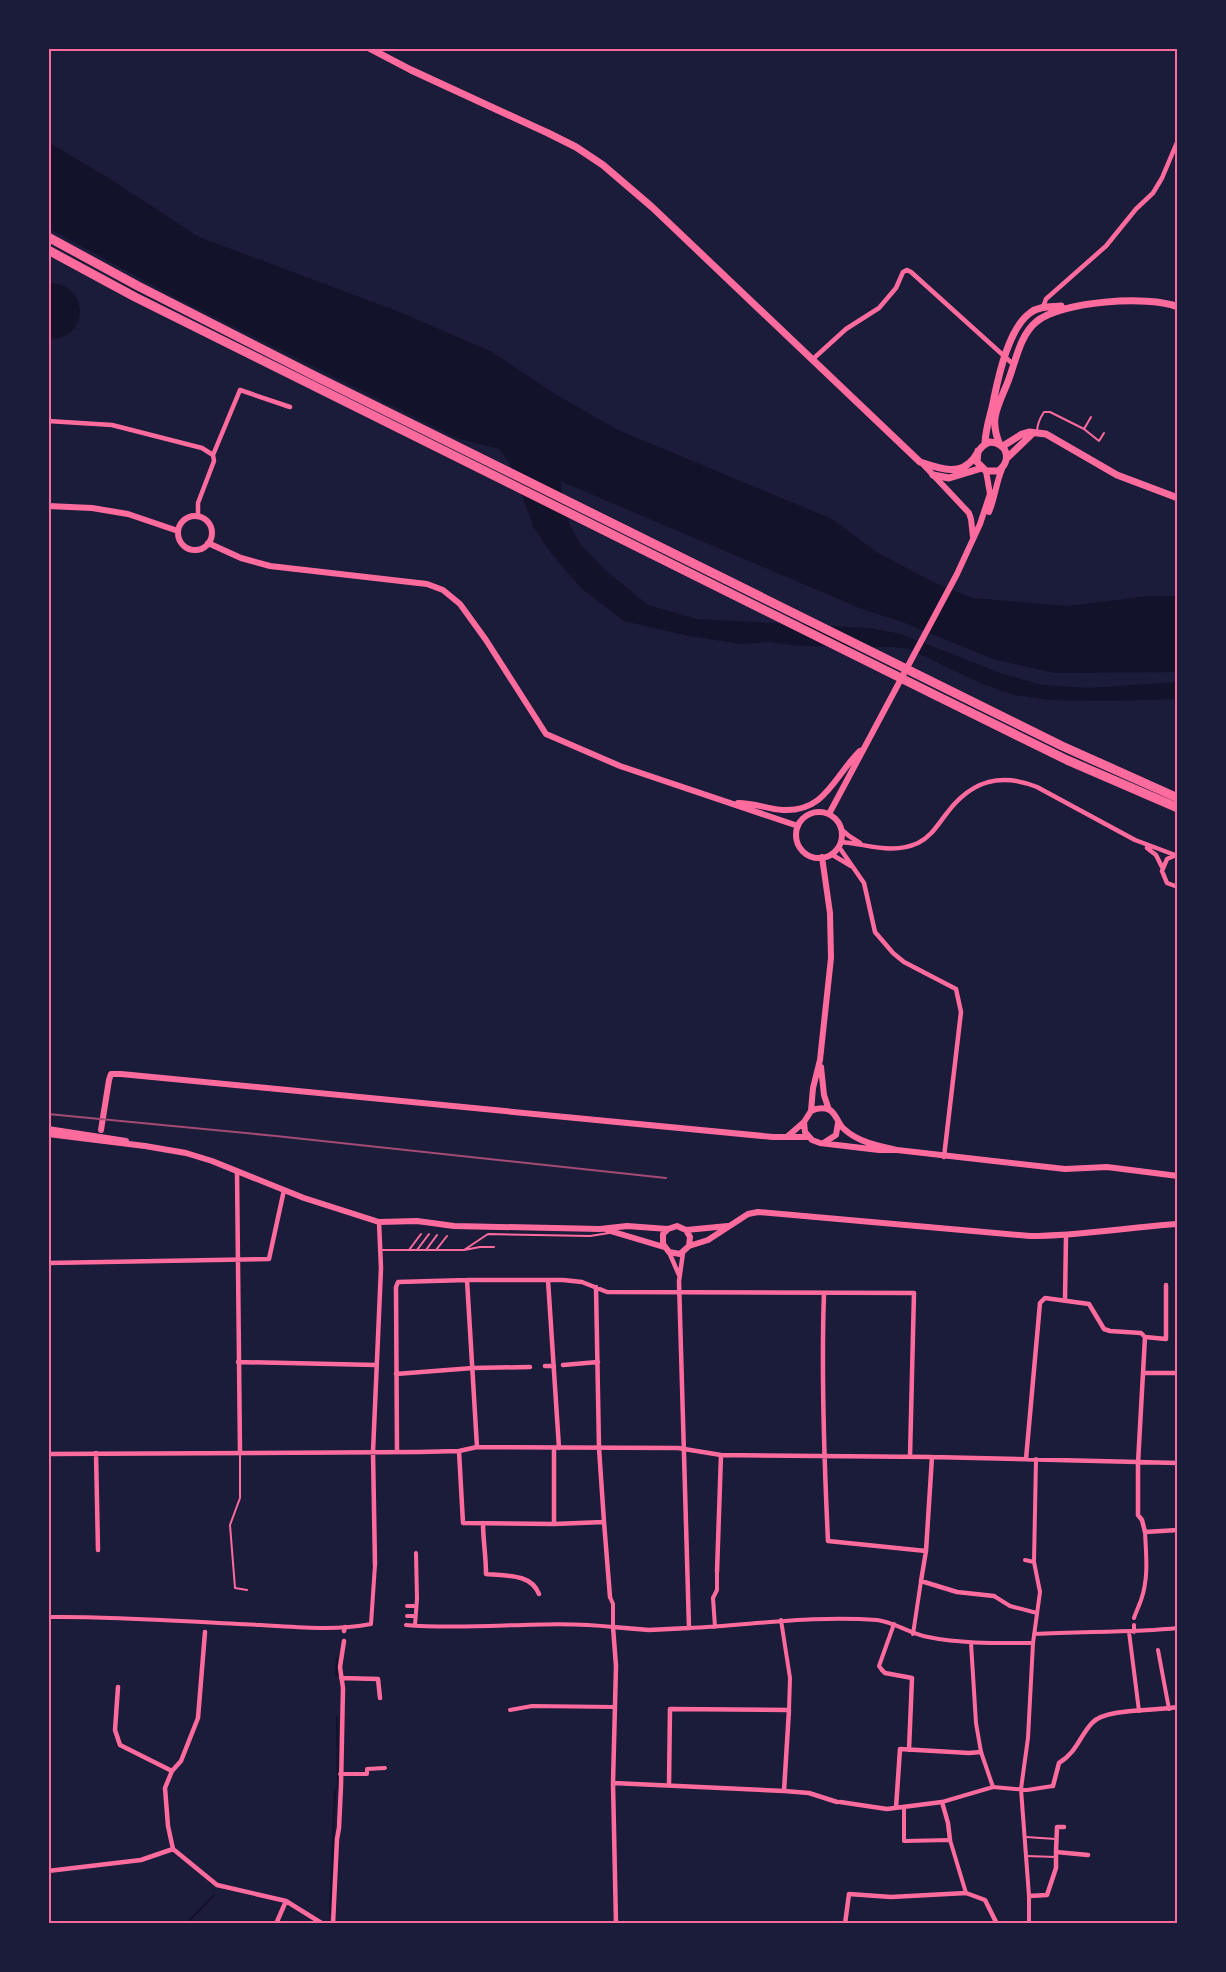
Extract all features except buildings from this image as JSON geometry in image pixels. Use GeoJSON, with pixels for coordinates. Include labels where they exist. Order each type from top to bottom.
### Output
{"type":"FeatureCollection","features":[{"type":"Feature","properties":{"kind":"highway"},"geometry":{"type":"LineString","coordinates":[[48,237],[138,286],[1062,746],[1178,798]]}},
{"type":"Feature","properties":{"kind":"highway"},"geometry":{"type":"LineString","coordinates":[[48,250],[135,297],[936,696],[1067,760],[1178,808]]}},
{"type":"Feature","properties":{"kind":"main road"},"geometry":{"type":"LineString","coordinates":[[369,48],[411,70],[548,133],[576,147],[603,165],[628,185],[920,462],[950,470],[957,469],[972,460],[985,443],[987,418],[1004,356],[1023,319],[1033,311],[1043,307],[1070,307],[1136,300],[1178,307]]}},
{"type":"Feature","properties":{"kind":"main road"},"geometry":{"type":"LineString","coordinates":[[1007,459],[1007,452],[1002,446],[993,422],[1024,338],[1036,322],[1057,310],[1070,307]]}},
{"type":"Feature","properties":{"kind":"main road"},"geometry":{"type":"LineString","coordinates":[[985,443],[990,442],[1002,446],[1022,434],[1035,433],[1057,439],[1117,475],[1178,498]]}},
{"type":"Feature","properties":{"kind":"main road"},"geometry":{"type":"LineString","coordinates":[[933,474],[949,478],[984,470],[994,472],[1002,469],[1007,459],[1035,433]]}},
{"type":"Feature","properties":{"kind":"main road"},"geometry":{"type":"LineString","coordinates":[[978,451],[977,458],[984,470]]}},
{"type":"Feature","properties":{"kind":"street"},"geometry":{"type":"LineString","coordinates":[[1043,307],[1046,299],[1106,246],[1136,209],[1153,193],[1178,140]]}},
{"type":"Feature","properties":{"kind":"street"},"geometry":{"type":"LineString","coordinates":[[813,359],[846,329],[879,308],[896,288],[903,272],[907,270],[1014,365]]}},
{"type":"Feature","properties":{"kind":"street"},"geometry":{"type":"LineString","coordinates":[[198,517],[198,503],[214,461],[213,455],[240,390],[290,407]]}},
{"type":"Feature","properties":{"kind":"street"},"geometry":{"type":"LineString","coordinates":[[48,421],[112,425],[202,448],[213,455]]}},
{"type":"Feature","properties":{"kind":"street"},"geometry":{"type":"LineString","coordinates":[[920,462],[969,513],[972,519],[973,539]]}},
{"type":"Feature","properties":{"kind":"street"},"geometry":{"type":"LineString","coordinates":[[956,576],[967,560],[994,501],[995,487],[1002,469]]}},
{"type":"Feature","properties":{"kind":"street"},"geometry":{"type":"LineString","coordinates":[[829,814],[956,576],[973,539],[988,502],[989,487],[984,470]]}},
{"type":"Feature","properties":{"kind":"street"},"geometry":{"type":"LineString","coordinates":[[48,506],[92,508],[128,514],[178,531]]}},
{"type":"Feature","properties":{"kind":"street"},"geometry":{"type":"LineString","coordinates":[[192,517],[198,517],[204,519],[211,531],[208,543],[199,549],[189,549],[180,542],[178,531],[183,522],[192,517]]}},
{"type":"Feature","properties":{"kind":"street"},"geometry":{"type":"LineString","coordinates":[[208,543],[241,558],[270,566],[428,584],[443,590],[460,604],[486,640],[546,734],[620,766],[798,826]]}},
{"type":"Feature","properties":{"kind":"street"},"geometry":{"type":"LineString","coordinates":[[732,803],[752,803],[781,810],[797,810],[810,806],[829,791],[848,763],[865,747]]}},
{"type":"Feature","properties":{"kind":"street"},"geometry":{"type":"LineString","coordinates":[[862,844],[841,829],[837,820],[829,814],[814,813],[804,818],[798,826],[797,836],[800,846],[807,854],[822,857],[831,854],[840,844],[862,844],[887,850],[900,849],[927,838],[958,800],[969,791],[988,782],[1008,779],[1037,787],[1135,840],[1176,854]]}},
{"type":"Feature","properties":{"kind":"street"},"geometry":{"type":"LineString","coordinates":[[841,829],[840,844],[864,884],[875,932],[892,953],[903,962],[956,988],[961,1012],[944,1157]]}},
{"type":"Feature","properties":{"kind":"street"},"geometry":{"type":"LineString","coordinates":[[1135,840],[1156,855],[1162,867],[1164,880],[1171,886],[1178,887]]}},
{"type":"Feature","properties":{"kind":"street"},"geometry":{"type":"LineString","coordinates":[[831,854],[855,870]]}},
{"type":"Feature","properties":{"kind":"street"},"geometry":{"type":"LineString","coordinates":[[1162,867],[1167,859],[1176,854]]}},
{"type":"Feature","properties":{"kind":"street"},"geometry":{"type":"LineString","coordinates":[[788,1136],[804,1122],[811,1111],[813,1088],[820,1060],[831,958],[830,913],[822,857]]}},
{"type":"Feature","properties":{"kind":"street"},"geometry":{"type":"LineString","coordinates":[[820,1060],[824,1095],[829,1110],[837,1117],[845,1131],[876,1146],[944,1157],[1065,1169],[1107,1167],[1178,1176]]}},
{"type":"Feature","properties":{"kind":"street"},"geometry":{"type":"LineString","coordinates":[[95,1135],[101,1130],[111,1074],[773,1137],[808,1137],[816,1142],[897,1150]]}},
{"type":"Feature","properties":{"kind":"street"},"geometry":{"type":"LineString","coordinates":[[811,1111],[829,1110]]}},
{"type":"Feature","properties":{"kind":"street"},"geometry":{"type":"LineString","coordinates":[[804,1122],[808,1137]]}},
{"type":"Feature","properties":{"kind":"street"},"geometry":{"type":"LineString","coordinates":[[825,1142],[836,1135],[838,1122]]}},
{"type":"Feature","properties":{"kind":"street"},"geometry":{"type":"LineString","coordinates":[[101,1130],[114,1139]]}},
{"type":"Feature","properties":{"kind":"street"},"geometry":{"type":"LineString","coordinates":[[48,1132],[95,1135],[145,1146]]}},
{"type":"Feature","properties":{"kind":"street"},"geometry":{"type":"LineString","coordinates":[[48,1132],[186,1153],[284,1190],[379,1222],[417,1221],[463,1226],[600,1229],[627,1226],[668,1228],[677,1226],[686,1230],[728,1226]]}},
{"type":"Feature","properties":{"kind":"street"},"geometry":{"type":"LineString","coordinates":[[237,1171],[240,1452]]}},
{"type":"Feature","properties":{"kind":"street"},"geometry":{"type":"LineString","coordinates":[[48,1263],[269,1259],[284,1190]]}},
{"type":"Feature","properties":{"kind":"street"},"geometry":{"type":"LineString","coordinates":[[689,1628],[679,1275],[683,1253],[689,1246],[708,1240],[748,1214],[758,1212],[1030,1236],[1066,1236],[1178,1224]]}},
{"type":"Feature","properties":{"kind":"street"},"geometry":{"type":"LineString","coordinates":[[48,1617],[247,1622],[261,1626],[345,1629],[371,1624],[375,1565],[373,1452],[381,1268],[379,1222]]}},
{"type":"Feature","properties":{"kind":"street"},"geometry":{"type":"LineString","coordinates":[[668,1228],[662,1238],[679,1275]]}},
{"type":"Feature","properties":{"kind":"street"},"geometry":{"type":"LineString","coordinates":[[600,1229],[616,1232],[676,1254],[683,1253]]}},
{"type":"Feature","properties":{"kind":"street"},"geometry":{"type":"LineString","coordinates":[[686,1230],[690,1237],[689,1246]]}},
{"type":"Feature","properties":{"kind":"street"},"geometry":{"type":"LineString","coordinates":[[1065,1300],[1066,1236]]}},
{"type":"Feature","properties":{"kind":"street"},"geometry":{"type":"LineString","coordinates":[[467,1280],[477,1447]]}},
{"type":"Feature","properties":{"kind":"street"},"geometry":{"type":"LineString","coordinates":[[548,1280],[557,1448],[554,1524]]}},
{"type":"Feature","properties":{"kind":"street"},"geometry":{"type":"LineString","coordinates":[[397,1452],[396,1287],[401,1281],[548,1280],[582,1282],[607,1292],[914,1293],[910,1456]]}},
{"type":"Feature","properties":{"kind":"street"},"geometry":{"type":"LineString","coordinates":[[1026,1459],[1040,1303],[1045,1298],[1089,1304],[1104,1329],[1137,1332],[1145,1337],[1166,1339],[1166,1285]]}},
{"type":"Feature","properties":{"kind":"street"},"geometry":{"type":"LineString","coordinates":[[596,1287],[599,1448],[610,1597],[613,1604],[616,1666],[614,1783],[616,1924]]}},
{"type":"Feature","properties":{"kind":"street"},"geometry":{"type":"LineString","coordinates":[[824,1293],[828,1541],[926,1551]]}},
{"type":"Feature","properties":{"kind":"street"},"geometry":{"type":"LineString","coordinates":[[1134,1618],[1142,1599],[1147,1561],[1145,1532],[1138,1515],[1138,1463],[1145,1337]]}},
{"type":"Feature","properties":{"kind":"street"},"geometry":{"type":"LineString","coordinates":[[238,1362],[376,1365]]}},
{"type":"Feature","properties":{"kind":"street"},"geometry":{"type":"LineString","coordinates":[[562,1365],[598,1362]]}},
{"type":"Feature","properties":{"kind":"street"},"geometry":{"type":"LineString","coordinates":[[544,1366],[554,1366]]}},
{"type":"Feature","properties":{"kind":"street"},"geometry":{"type":"LineString","coordinates":[[396,1374],[472,1368],[527,1367]]}},
{"type":"Feature","properties":{"kind":"street"},"geometry":{"type":"LineString","coordinates":[[1143,1374],[1178,1373]]}},
{"type":"Feature","properties":{"kind":"street"},"geometry":{"type":"LineString","coordinates":[[48,1454],[459,1451],[477,1447],[683,1448],[721,1455],[910,1456],[1178,1463]]}},
{"type":"Feature","properties":{"kind":"street"},"geometry":{"type":"LineString","coordinates":[[459,1451],[461,1520],[463,1523],[604,1522]]}},
{"type":"Feature","properties":{"kind":"street"},"geometry":{"type":"LineString","coordinates":[[96,1453],[98,1550]]}},
{"type":"Feature","properties":{"kind":"street"},"geometry":{"type":"LineString","coordinates":[[715,1627],[713,1598],[717,1590],[721,1455]]}},
{"type":"Feature","properties":{"kind":"street"},"geometry":{"type":"LineString","coordinates":[[913,1634],[926,1551],[926,1514],[932,1457]]}},
{"type":"Feature","properties":{"kind":"street"},"geometry":{"type":"LineString","coordinates":[[845,1924],[849,1894],[891,1897],[966,1893],[985,1900],[999,1924],[1029,1924],[1021,1789],[1028,1738],[1033,1643],[1040,1592],[1034,1562],[1036,1460]]}},
{"type":"Feature","properties":{"kind":"street"},"geometry":{"type":"LineString","coordinates":[[483,1523],[486,1574],[527,1580],[534,1584],[539,1594]]}},
{"type":"Feature","properties":{"kind":"street"},"geometry":{"type":"LineString","coordinates":[[1145,1532],[1178,1530]]}},
{"type":"Feature","properties":{"kind":"street"},"geometry":{"type":"LineString","coordinates":[[415,1625],[416,1553]]}},
{"type":"Feature","properties":{"kind":"street"},"geometry":{"type":"LineString","coordinates":[[1025,1560],[1034,1562]]}},
{"type":"Feature","properties":{"kind":"street"},"geometry":{"type":"LineString","coordinates":[[921,1581],[957,1592],[994,1596],[1010,1606],[1037,1613]]}},
{"type":"Feature","properties":{"kind":"street"},"geometry":{"type":"LineString","coordinates":[[407,1606],[415,1606]]}},
{"type":"Feature","properties":{"kind":"street"},"geometry":{"type":"LineString","coordinates":[[407,1616],[415,1616]]}},
{"type":"Feature","properties":{"kind":"street"},"geometry":{"type":"LineString","coordinates":[[406,1625],[438,1627],[583,1625],[649,1630],[715,1627],[781,1620],[854,1619],[878,1620],[894,1624],[913,1634],[971,1642],[1033,1643]]}},
{"type":"Feature","properties":{"kind":"street"},"geometry":{"type":"LineString","coordinates":[[781,1620],[790,1678],[784,1791]]}},
{"type":"Feature","properties":{"kind":"street"},"geometry":{"type":"LineString","coordinates":[[205,1622],[198,1718],[181,1761],[172,1772],[165,1788],[173,1849],[217,1885],[286,1901],[323,1924]]}},
{"type":"Feature","properties":{"kind":"street"},"geometry":{"type":"LineString","coordinates":[[894,1624],[879,1666],[885,1673],[912,1677],[909,1750]]}},
{"type":"Feature","properties":{"kind":"street"},"geometry":{"type":"LineString","coordinates":[[1134,1624],[1132,1632],[1139,1712]]}},
{"type":"Feature","properties":{"kind":"street"},"geometry":{"type":"LineString","coordinates":[[1034,1634],[1080,1631],[1155,1632],[1178,1628]]}},
{"type":"Feature","properties":{"kind":"street"},"geometry":{"type":"LineString","coordinates":[[333,1924],[341,1791],[342,1688],[340,1667],[344,1641]]}},
{"type":"Feature","properties":{"kind":"street"},"geometry":{"type":"LineString","coordinates":[[971,1642],[975,1714],[981,1752],[993,1787]]}},
{"type":"Feature","properties":{"kind":"street"},"geometry":{"type":"LineString","coordinates":[[1158,1650],[1169,1709]]}},
{"type":"Feature","properties":{"kind":"street"},"geometry":{"type":"LineString","coordinates":[[341,1678],[378,1677],[380,1698]]}},
{"type":"Feature","properties":{"kind":"street"},"geometry":{"type":"LineString","coordinates":[[118,1687],[115,1730],[120,1745],[172,1772]]}},
{"type":"Feature","properties":{"kind":"street"},"geometry":{"type":"LineString","coordinates":[[510,1710],[532,1706],[616,1707]]}},
{"type":"Feature","properties":{"kind":"street"},"geometry":{"type":"LineString","coordinates":[[614,1783],[809,1793],[838,1802],[877,1808],[904,1808],[942,1802],[993,1787],[1021,1789],[1053,1786],[1059,1763],[1067,1758],[1080,1743],[1093,1721],[1118,1712],[1178,1707]]}},
{"type":"Feature","properties":{"kind":"street"},"geometry":{"type":"LineString","coordinates":[[669,1785],[670,1709],[789,1710]]}},
{"type":"Feature","properties":{"kind":"street"},"geometry":{"type":"LineString","coordinates":[[896,1808],[900,1749],[969,1754],[981,1752]]}},
{"type":"Feature","properties":{"kind":"street"},"geometry":{"type":"LineString","coordinates":[[340,1774],[367,1774],[367,1769],[385,1768]]}},
{"type":"Feature","properties":{"kind":"street"},"geometry":{"type":"LineString","coordinates":[[942,1802],[950,1840],[966,1893]]}},
{"type":"Feature","properties":{"kind":"street"},"geometry":{"type":"LineString","coordinates":[[904,1808],[904,1841],[950,1840]]}},
{"type":"Feature","properties":{"kind":"street"},"geometry":{"type":"LineString","coordinates":[[1029,1896],[1047,1896],[1056,1868],[1058,1827],[1064,1827]]}},
{"type":"Feature","properties":{"kind":"street"},"geometry":{"type":"LineString","coordinates":[[48,1871],[141,1860],[173,1849]]}},
{"type":"Feature","properties":{"kind":"street"},"geometry":{"type":"LineString","coordinates":[[1056,1855],[1088,1855]]}},
{"type":"Feature","properties":{"kind":"street"},"geometry":{"type":"LineString","coordinates":[[276,1924],[286,1901]]}},
{"type":"Feature","properties":{"kind":"lane"},"geometry":{"type":"LineString","coordinates":[[1035,433],[1044,412],[1061,416],[1099,441],[1104,433]]}},
{"type":"Feature","properties":{"kind":"lane"},"geometry":{"type":"LineString","coordinates":[[1084,429],[1091,417]]}},
{"type":"Feature","properties":{"kind":"lane"},"geometry":{"type":"LineString","coordinates":[[464,1250],[488,1234],[590,1236],[616,1232]]}},
{"type":"Feature","properties":{"kind":"lane"},"geometry":{"type":"LineString","coordinates":[[409,1250],[421,1234]]}},
{"type":"Feature","properties":{"kind":"lane"},"geometry":{"type":"LineString","coordinates":[[417,1250],[429,1234]]}},
{"type":"Feature","properties":{"kind":"lane"},"geometry":{"type":"LineString","coordinates":[[426,1250],[437,1235]]}},
{"type":"Feature","properties":{"kind":"lane"},"geometry":{"type":"LineString","coordinates":[[436,1250],[447,1236]]}},
{"type":"Feature","properties":{"kind":"lane"},"geometry":{"type":"LineString","coordinates":[[380,1250],[464,1250],[494,1247]]}},
{"type":"Feature","properties":{"kind":"lane"},"geometry":{"type":"LineString","coordinates":[[240,1452],[240,1498],[230,1525],[235,1588],[247,1590]]}},
{"type":"Feature","properties":{"kind":"lane"},"geometry":{"type":"LineString","coordinates":[[1024,1837],[1056,1839]]}},
{"type":"Feature","properties":{"kind":"lane"},"geometry":{"type":"LineString","coordinates":[[1026,1856],[1056,1855]]}},
{"type":"Feature","properties":{"kind":"shaded area"},"geometry":{"type":"Polygon","coordinates":[[[48,142],[199,237],[402,313],[492,352],[555,394],[618,430],[832,519],[878,553],[933,582],[972,598],[1069,606],[1149,596],[1178,596],[1178,672],[1054,673],[993,659],[905,623],[862,609],[560,481],[570,526],[582,546],[605,570],[648,605],[697,619],[870,628],[901,634],[1000,673],[1042,685],[1089,688],[1178,682],[1178,699],[1051,700],[1014,695],[980,683],[909,649],[798,646],[769,642],[741,644],[684,635],[624,621],[581,588],[550,552],[534,528],[510,464],[499,449],[456,438],[180,300],[48,228],[48,142]]]}},
{"type":"Feature","properties":{"kind":"shaded area"},"geometry":{"type":"Polygon","coordinates":[[[48,283],[62,285],[72,292],[78,301],[80,312],[78,323],[62,337],[48,338],[48,283]]]}},
{"type":"Feature","properties":{"kind":"waterway"},"geometry":{"type":"LineString","coordinates":[[336,1676],[337,1658]]}},
{"type":"Feature","properties":{"kind":"waterway"},"geometry":{"type":"LineString","coordinates":[[330,1913],[335,1791],[338,1787],[337,1717]]}},
{"type":"Feature","properties":{"kind":"waterway"},"geometry":{"type":"LineString","coordinates":[[186,1924],[214,1895]]}},
{"type":"Feature","properties":{"kind":"railway"},"geometry":{"type":"LineString","coordinates":[[48,1114],[666,1178]]}}]}
